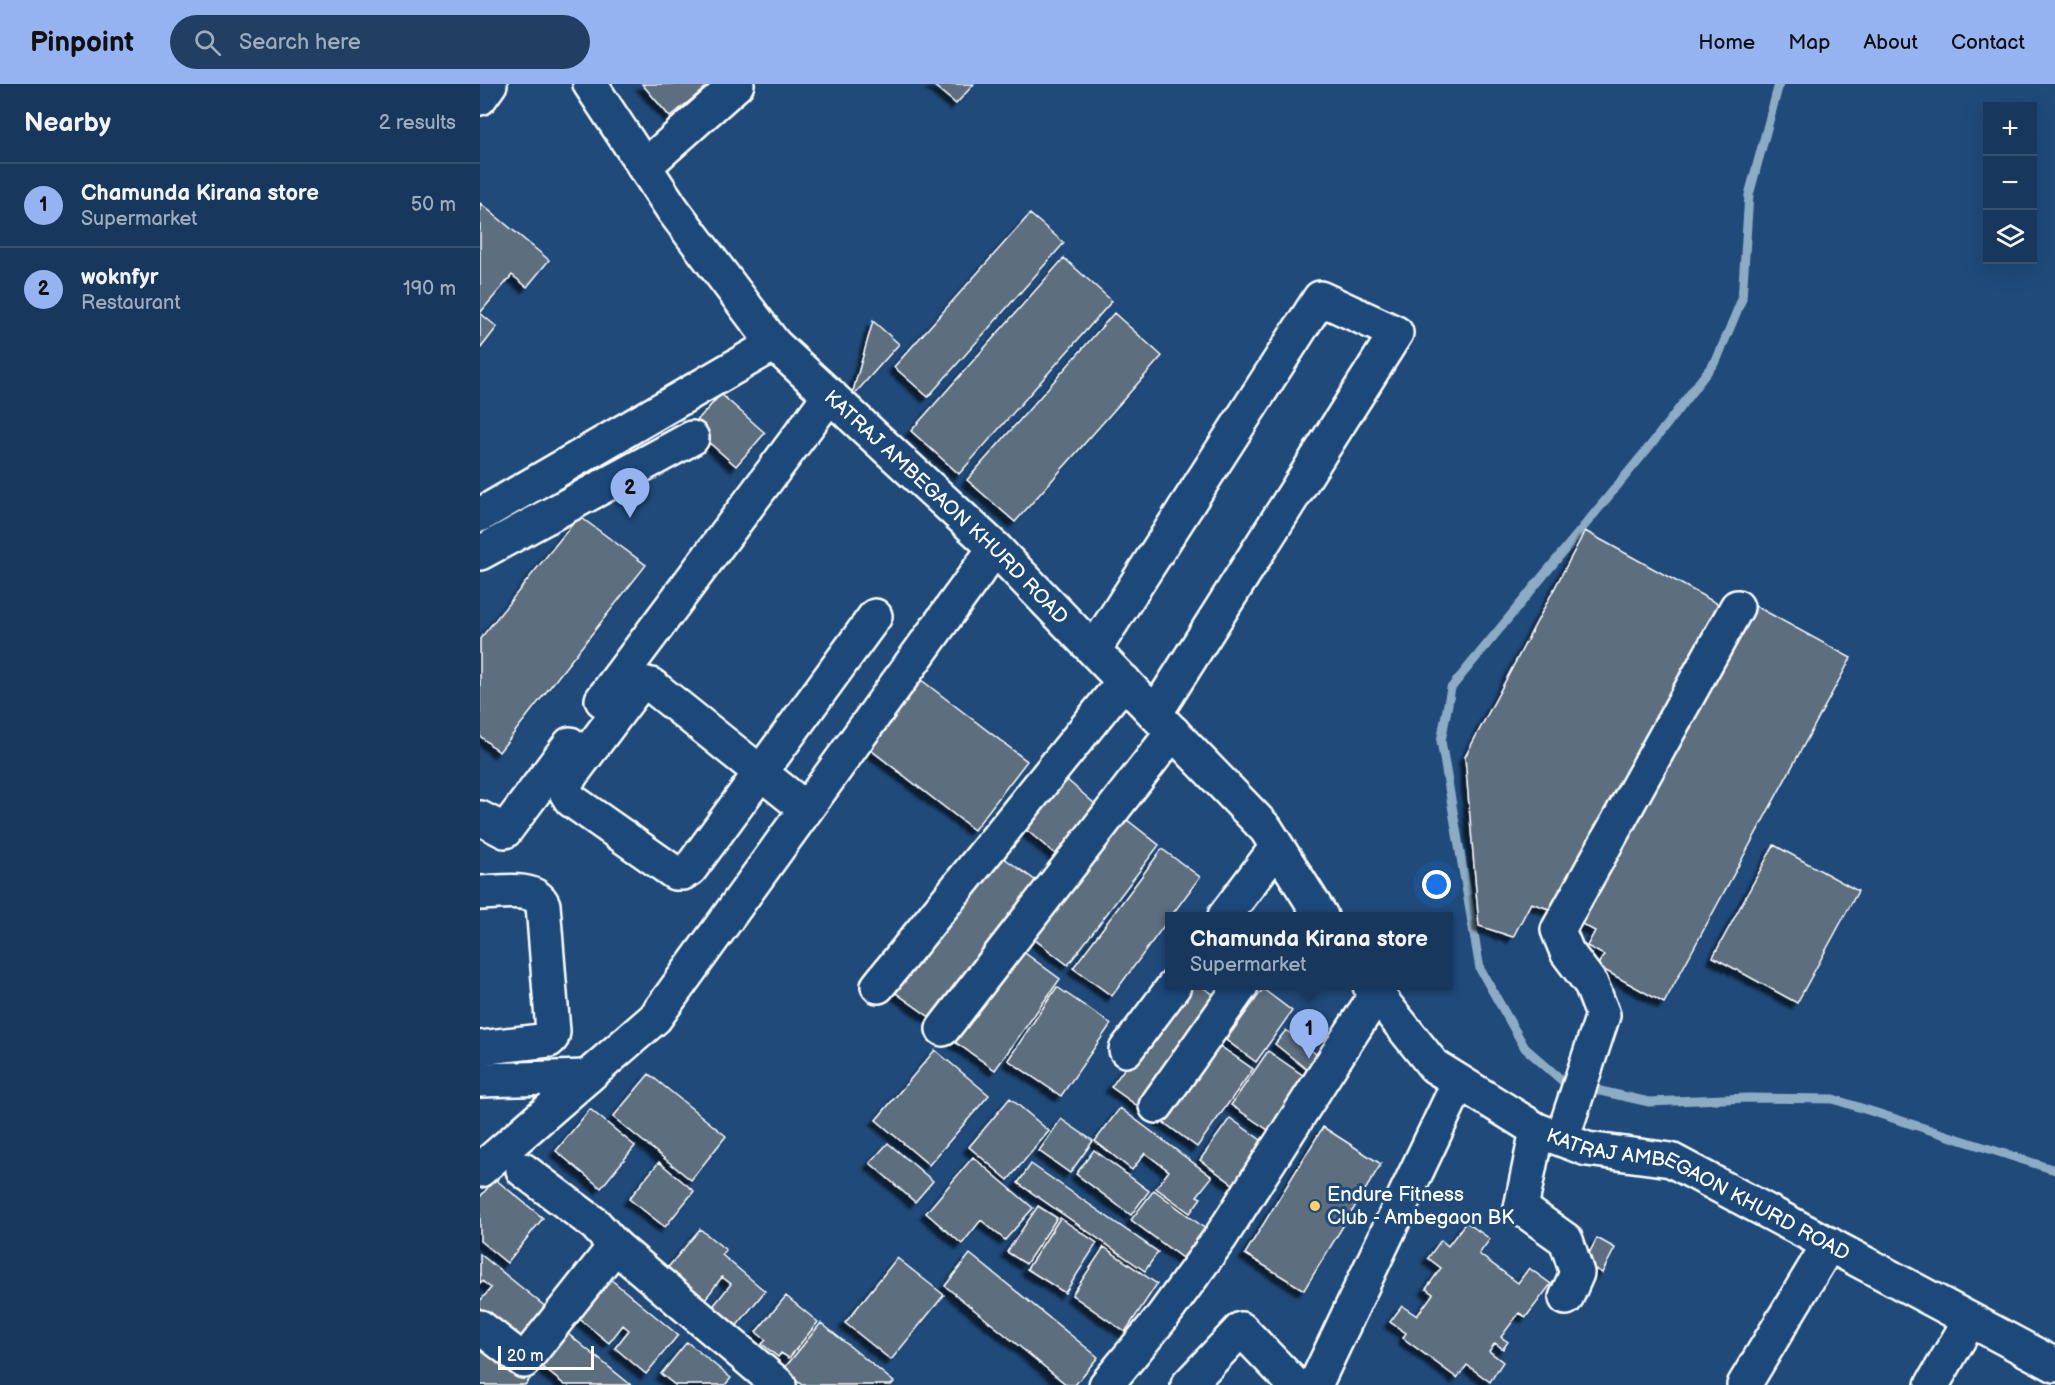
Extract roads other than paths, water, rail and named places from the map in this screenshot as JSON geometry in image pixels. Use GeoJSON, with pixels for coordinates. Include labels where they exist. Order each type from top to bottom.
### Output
{"type":"FeatureCollection","features":[{"type":"Feature","properties":{"kind":"street"},"geometry":{"type":"LineString","coordinates":[[480,98],[490,84]]}},
{"type":"Feature","properties":{"kind":"street","name":"KATRAJ AMBEGAON KHURD ROAD"},"geometry":{"type":"LineString","coordinates":[[590,84],[673,210],[774,344],[995,548],[1266,829],[1306,909]]}},
{"type":"Feature","properties":{"kind":"street"},"geometry":{"type":"LineString","coordinates":[[644,167],[737,84]]}},
{"type":"Feature","properties":{"kind":"street"},"geometry":{"type":"LineString","coordinates":[[943,1029],[1164,723],[1396,333],[1320,298],[1094,650]]}},
{"type":"Feature","properties":{"kind":"street"},"geometry":{"type":"LineString","coordinates":[[480,515],[774,344]]}},
{"type":"Feature","properties":{"kind":"street"},"geometry":{"type":"LineString","coordinates":[[480,818],[505,831],[830,396]]}},
{"type":"Feature","properties":{"kind":"street"},"geometry":{"type":"LineString","coordinates":[[480,553],[692,438]]}},
{"type":"Feature","properties":{"kind":"street"},"geometry":{"type":"LineString","coordinates":[[480,1170],[655,1018],[995,548]]}},
{"type":"Feature","properties":{"kind":"street"},"geometry":{"type":"LineString","coordinates":[[1566,1298],[1577,1273],[1566,1240],[1521,1208],[1550,1135],[1573,1107],[1603,1015],[1591,984],[1567,952],[1558,930],[1737,607]]}},
{"type":"Feature","properties":{"kind":"street"},"geometry":{"type":"LineString","coordinates":[[806,809],[760,772],[651,685],[643,683],[635,690],[565,783],[566,792],[571,800],[675,873],[683,873],[690,869],[760,772],[875,616]]}},
{"type":"Feature","properties":{"kind":"street"},"geometry":{"type":"LineString","coordinates":[[878,986],[1124,681]]}},
{"type":"Feature","properties":{"kind":"street"},"geometry":{"type":"LineString","coordinates":[[1228,912],[1277,847]]}},
{"type":"Feature","properties":{"kind":"street"},"geometry":{"type":"LineString","coordinates":[[480,893],[529,892],[541,900],[553,1032],[549,1040],[480,1048]]}},
{"type":"Feature","properties":{"kind":"street"},"geometry":{"type":"LineString","coordinates":[[1126,1050],[1171,990]]}},
{"type":"Feature","properties":{"kind":"street"},"geometry":{"type":"LineString","coordinates":[[1156,1106],[1238,990]]}},
{"type":"Feature","properties":{"kind":"street"},"geometry":{"type":"LineString","coordinates":[[1106,1385],[1163,1316],[1220,1238],[1372,990]]}},
{"type":"Feature","properties":{"kind":"street","name":"KATRAJ AMBEGAON KHURD ROAD"},"geometry":{"type":"LineString","coordinates":[[1374,990],[1434,1066],[1550,1135],[1587,1149],[1671,1160],[2055,1365]]}},
{"type":"Feature","properties":{"kind":"street"},"geometry":{"type":"LineString","coordinates":[[480,1080],[587,1077]]}},
{"type":"Feature","properties":{"kind":"street"},"geometry":{"type":"LineString","coordinates":[[1315,1385],[1459,1082]]}},
{"type":"Feature","properties":{"kind":"street"},"geometry":{"type":"LineString","coordinates":[[523,1170],[595,1224],[615,1246],[778,1385]]}},
{"type":"Feature","properties":{"kind":"street"},"geometry":{"type":"LineString","coordinates":[[1744,1385],[1828,1244]]}},
{"type":"Feature","properties":{"kind":"street"},"geometry":{"type":"LineString","coordinates":[[480,1327],[524,1361],[615,1246]]}},
{"type":"Feature","properties":{"kind":"street"},"geometry":{"type":"LineString","coordinates":[[1932,1385],[1970,1320]]}},
{"type":"Feature","properties":{"kind":"street"},"geometry":{"type":"LineString","coordinates":[[1188,1385],[1241,1329],[1295,1385]]}},
{"type":"Feature","properties":{"kind":"waterway"},"geometry":{"type":"LineString","coordinates":[[1779,84],[1749,195],[1742,299],[1717,359],[1654,441],[1451,688],[1441,741],[1480,969],[1525,1048],[1565,1083],[1649,1102],[1748,1098],[1833,1099],[2055,1170]]}},
{"type":"Feature","properties":{"kind":"place","name":"woknfyr"},"geometry":{"type":"Point","coordinates":[630,518]}},
{"type":"Feature","properties":{"kind":"place","name":"Chamunda Kirana store"},"geometry":{"type":"Point","coordinates":[1309,1059]}},
{"type":"Feature","properties":{"kind":"place","name":"Endure Fitness Club - Ambegaon BK"},"geometry":{"type":"Point","coordinates":[1315,1206]}}]}
